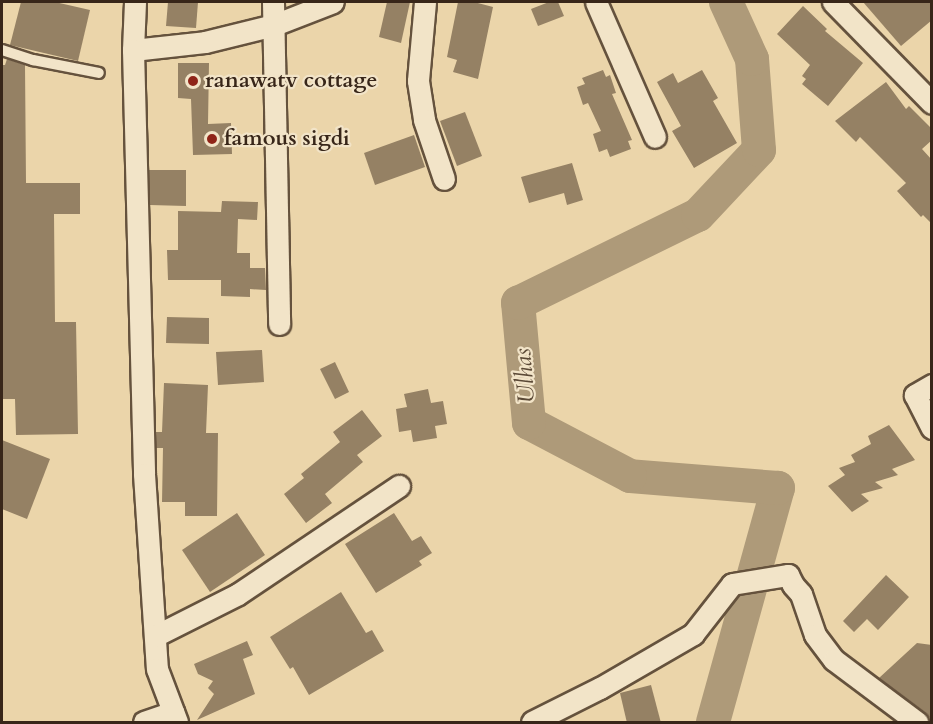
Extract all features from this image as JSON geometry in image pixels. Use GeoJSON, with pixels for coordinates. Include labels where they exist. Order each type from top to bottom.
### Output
{"type":"FeatureCollection","features":[{"type":"Feature","properties":{"kind":"street"},"geometry":{"type":"LineString","coordinates":[[135,2],[133,50],[144,474],[157,669],[175,717],[144,723]]}},
{"type":"Feature","properties":{"kind":"street"},"geometry":{"type":"LineString","coordinates":[[273,2],[279,324]]}},
{"type":"Feature","properties":{"kind":"street"},"geometry":{"type":"LineString","coordinates":[[133,50],[206,42],[274,25],[333,2]]}},
{"type":"Feature","properties":{"kind":"street"},"geometry":{"type":"LineString","coordinates":[[425,2],[418,81],[424,120],[444,179]]}},
{"type":"Feature","properties":{"kind":"street"},"geometry":{"type":"LineString","coordinates":[[596,2],[655,137]]}},
{"type":"Feature","properties":{"kind":"street"},"geometry":{"type":"LineString","coordinates":[[833,2],[932,103]]}},
{"type":"Feature","properties":{"kind":"street"},"geometry":{"type":"LineString","coordinates":[[932,385],[915,395],[932,428]]}},
{"type":"Feature","properties":{"kind":"street"},"geometry":{"type":"LineString","coordinates":[[155,636],[238,594],[399,486]]}},
{"type":"Feature","properties":{"kind":"street"},"geometry":{"type":"LineString","coordinates":[[532,723],[600,688],[693,634],[732,584],[788,575],[801,594],[815,635],[834,660],[917,723]]}},
{"type":"Feature","properties":{"kind":"lane"},"geometry":{"type":"LineString","coordinates":[[2,50],[33,60],[99,74]]}},
{"type":"Feature","properties":{"kind":"building"},"geometry":{"type":"Polygon","coordinates":[[[21,2],[55,2],[90,10],[78,61],[10,45],[21,2]]]}},
{"type":"Feature","properties":{"kind":"building"},"geometry":{"type":"Polygon","coordinates":[[[168,2],[198,2],[196,28],[166,26],[168,2]]]}},
{"type":"Feature","properties":{"kind":"building"},"geometry":{"type":"Polygon","coordinates":[[[387,2],[410,2],[401,43],[379,37],[387,2]]]}},
{"type":"Feature","properties":{"kind":"building"},"geometry":{"type":"Polygon","coordinates":[[[458,2],[474,2],[493,7],[478,79],[453,72],[457,60],[447,57],[458,2]]]}},
{"type":"Feature","properties":{"kind":"building"},"geometry":{"type":"Polygon","coordinates":[[[549,2],[558,2],[564,16],[538,26],[531,9],[549,2]]]}},
{"type":"Feature","properties":{"kind":"building"},"geometry":{"type":"Polygon","coordinates":[[[863,2],[932,2],[932,20],[901,46],[863,2]]]}},
{"type":"Feature","properties":{"kind":"building"},"geometry":{"type":"Polygon","coordinates":[[[803,6],[827,29],[825,31],[863,63],[828,106],[802,84],[806,79],[802,76],[810,65],[777,34],[803,6]]]}},
{"type":"Feature","properties":{"kind":"building"},"geometry":{"type":"Polygon","coordinates":[[[7,59],[25,65],[26,183],[80,183],[80,214],[54,214],[55,322],[76,322],[78,434],[16,435],[15,399],[2,399],[2,65],[5,65],[7,59]]]}},
{"type":"Feature","properties":{"kind":"building"},"geometry":{"type":"Polygon","coordinates":[[[178,63],[209,63],[208,124],[231,123],[232,154],[193,155],[191,99],[178,98],[178,63]]]}},
{"type":"Feature","properties":{"kind":"building"},"geometry":{"type":"Polygon","coordinates":[[[603,70],[606,77],[610,75],[616,93],[612,94],[632,140],[628,141],[631,149],[610,157],[607,149],[599,152],[593,134],[601,131],[588,103],[583,105],[577,87],[585,84],[582,78],[603,70]]]}},
{"type":"Feature","properties":{"kind":"building"},"geometry":{"type":"Polygon","coordinates":[[[702,70],[718,98],[713,101],[737,143],[694,168],[672,131],[681,126],[657,82],[673,73],[678,83],[702,70]]]}},
{"type":"Feature","properties":{"kind":"building"},"geometry":{"type":"Polygon","coordinates":[[[886,82],[906,109],[909,106],[932,129],[932,140],[922,149],[932,160],[932,224],[923,215],[921,217],[897,191],[906,183],[860,137],[856,142],[835,121],[886,82]]]}},
{"type":"Feature","properties":{"kind":"building"},"geometry":{"type":"Polygon","coordinates":[[[465,112],[482,156],[457,166],[440,121],[465,112]]]}},
{"type":"Feature","properties":{"kind":"building"},"geometry":{"type":"Polygon","coordinates":[[[414,135],[425,167],[375,185],[364,153],[414,135]]]}},
{"type":"Feature","properties":{"kind":"building"},"geometry":{"type":"Polygon","coordinates":[[[572,163],[583,200],[567,205],[564,193],[529,203],[521,177],[572,163]]]}},
{"type":"Feature","properties":{"kind":"building"},"geometry":{"type":"Polygon","coordinates":[[[149,170],[186,170],[186,206],[150,205],[149,170]]]}},
{"type":"Feature","properties":{"kind":"building"},"geometry":{"type":"Polygon","coordinates":[[[222,201],[258,202],[257,220],[238,219],[237,253],[250,253],[250,268],[265,268],[266,290],[250,289],[250,297],[221,296],[221,280],[168,280],[167,250],[178,250],[178,211],[221,212],[222,201]]]}},
{"type":"Feature","properties":{"kind":"building"},"geometry":{"type":"Polygon","coordinates":[[[167,317],[209,318],[209,344],[166,343],[167,317]]]}},
{"type":"Feature","properties":{"kind":"building"},"geometry":{"type":"Polygon","coordinates":[[[262,350],[264,382],[218,385],[216,352],[262,350]]]}},
{"type":"Feature","properties":{"kind":"building"},"geometry":{"type":"Polygon","coordinates":[[[335,362],[349,392],[335,399],[320,369],[335,362]]]}},
{"type":"Feature","properties":{"kind":"building"},"geometry":{"type":"Polygon","coordinates":[[[164,383],[208,385],[206,433],[218,433],[217,516],[185,516],[185,502],[162,502],[163,448],[156,448],[156,432],[162,432],[164,383]]]}},
{"type":"Feature","properties":{"kind":"building"},"geometry":{"type":"Polygon","coordinates":[[[428,389],[431,403],[443,401],[447,424],[435,426],[437,438],[413,442],[411,430],[399,432],[396,409],[407,407],[404,394],[428,389]]]}},
{"type":"Feature","properties":{"kind":"building"},"geometry":{"type":"Polygon","coordinates":[[[362,410],[382,436],[357,455],[363,462],[325,494],[332,503],[306,523],[284,494],[304,478],[301,474],[340,442],[333,432],[362,410]]]}},
{"type":"Feature","properties":{"kind":"building"},"geometry":{"type":"Polygon","coordinates":[[[889,425],[915,460],[892,469],[898,475],[875,482],[883,488],[861,494],[869,501],[852,512],[828,486],[845,475],[839,468],[855,462],[851,455],[871,444],[868,436],[889,425]]]}},
{"type":"Feature","properties":{"kind":"building"},"geometry":{"type":"Polygon","coordinates":[[[2,440],[50,459],[27,519],[2,509],[2,440]]]}},
{"type":"Feature","properties":{"kind":"building"},"geometry":{"type":"Polygon","coordinates":[[[237,513],[265,555],[210,592],[182,550],[237,513]]]}},
{"type":"Feature","properties":{"kind":"building"},"geometry":{"type":"Polygon","coordinates":[[[394,513],[412,541],[421,536],[432,553],[419,561],[422,565],[376,593],[345,544],[394,513]]]}},
{"type":"Feature","properties":{"kind":"building"},"geometry":{"type":"Polygon","coordinates":[[[886,575],[909,597],[878,630],[867,619],[854,632],[843,621],[886,575]]]}},
{"type":"Feature","properties":{"kind":"building"},"geometry":{"type":"Polygon","coordinates":[[[341,592],[366,633],[372,630],[384,651],[309,695],[293,667],[290,669],[270,637],[341,592]]]}},
{"type":"Feature","properties":{"kind":"building"},"geometry":{"type":"Polygon","coordinates":[[[247,641],[253,655],[243,659],[255,694],[197,720],[214,694],[208,688],[213,681],[198,674],[194,664],[247,641]]]}},
{"type":"Feature","properties":{"kind":"building"},"geometry":{"type":"Polygon","coordinates":[[[917,643],[932,645],[932,721],[925,712],[879,678],[917,643]]]}},
{"type":"Feature","properties":{"kind":"building"},"geometry":{"type":"Polygon","coordinates":[[[651,685],[661,723],[627,723],[620,693],[651,685]]]}},
{"type":"Feature","properties":{"kind":"waterway","name":"Ulhas"},"geometry":{"type":"LineString","coordinates":[[713,722],[778,488],[630,476],[529,423],[518,303],[698,215],[759,150],[752,59],[726,2]]}},
{"type":"Feature","properties":{"kind":"place","name":"ranawatv cottage"},"geometry":{"type":"Point","coordinates":[193,81]}},
{"type":"Feature","properties":{"kind":"place","name":"famous sigdi"},"geometry":{"type":"Point","coordinates":[212,139]}}]}
